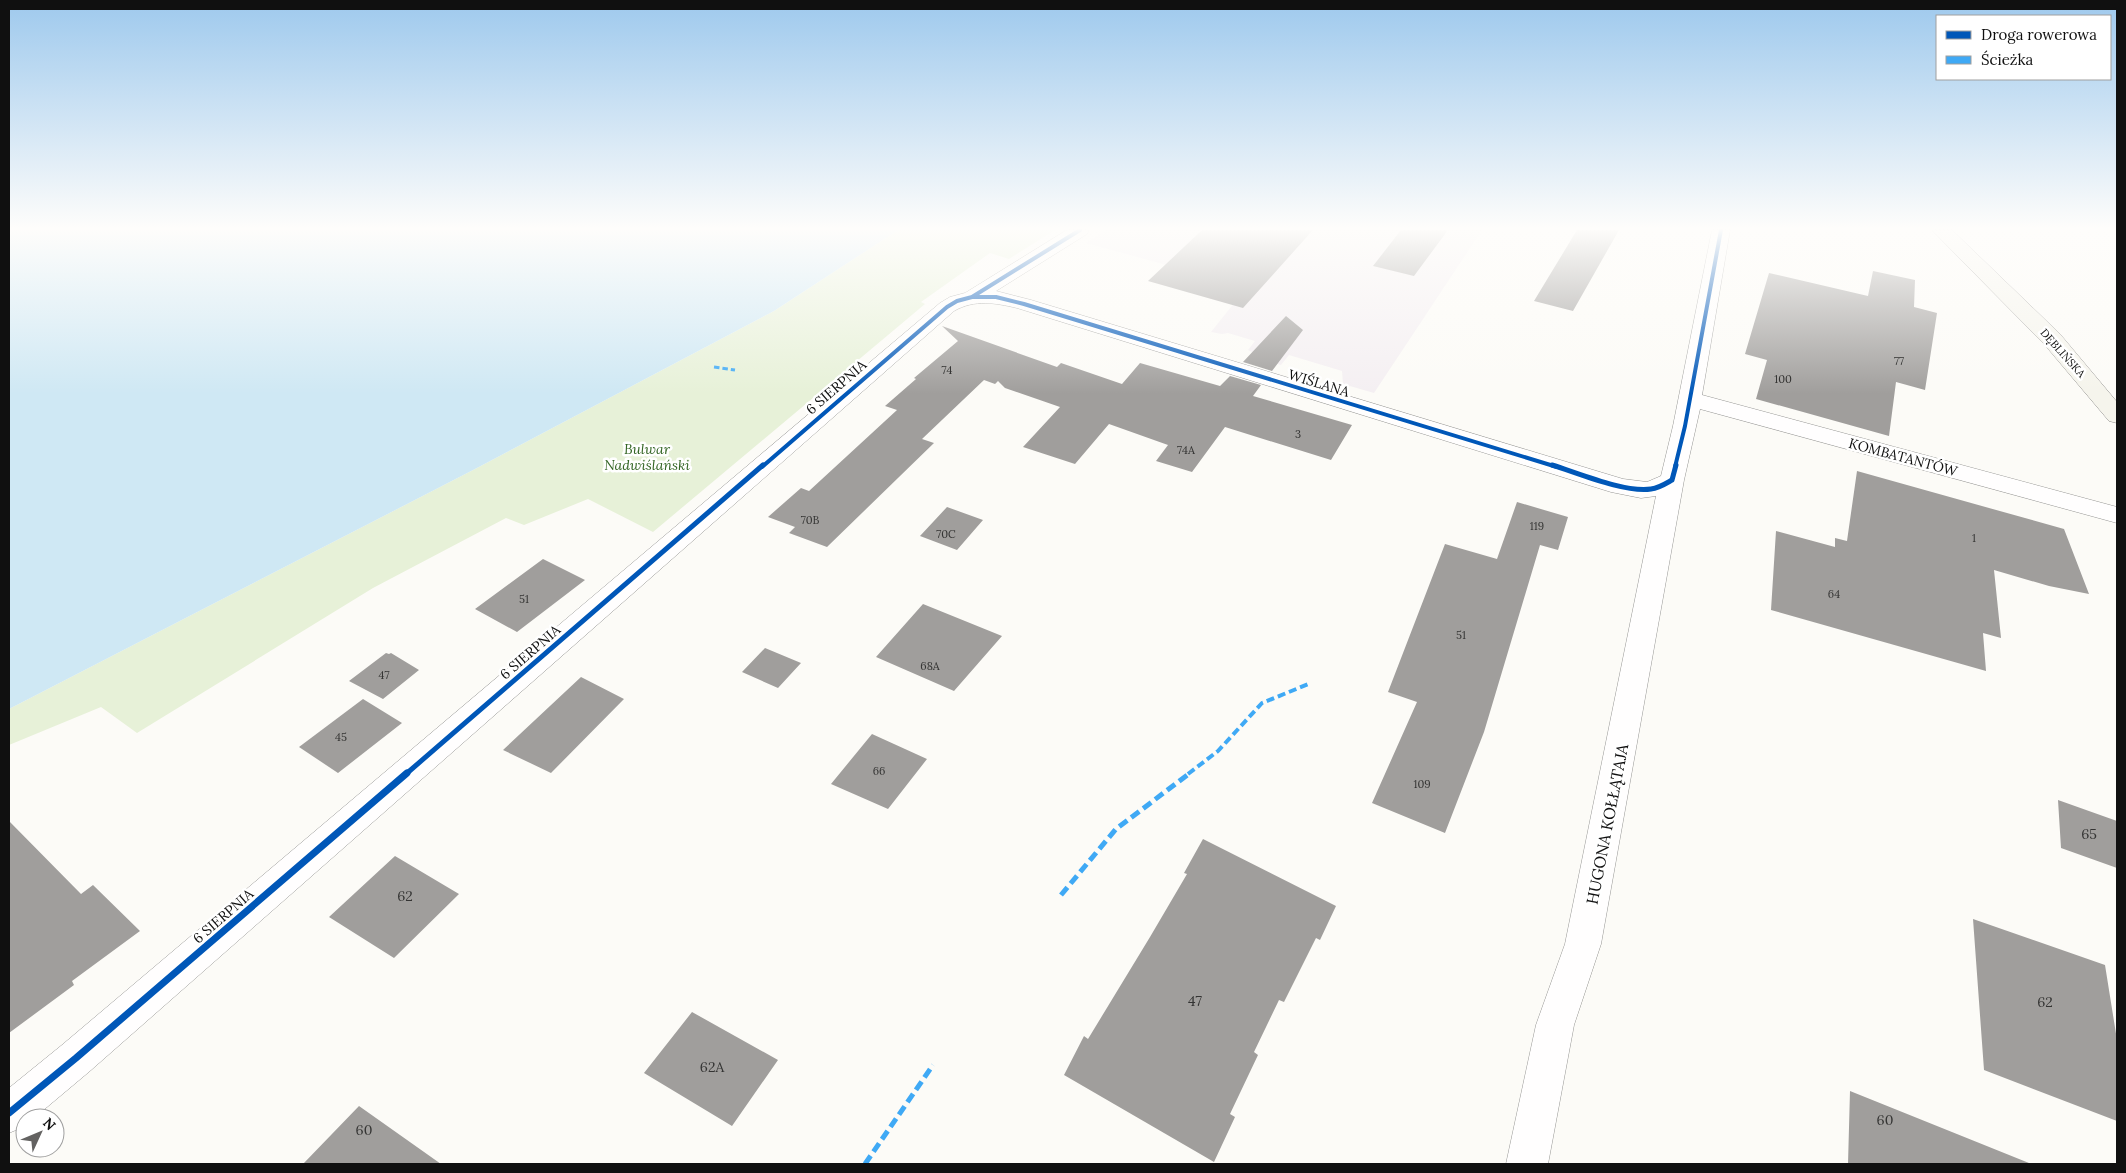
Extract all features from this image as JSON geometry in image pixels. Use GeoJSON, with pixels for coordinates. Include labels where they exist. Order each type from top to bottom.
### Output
{"type":"FeatureCollection","features":[{"type":"Feature","properties":{"kind":"main road","name":"DĘBLIŃSKA"},"geometry":{"type":"LineString","coordinates":[[1997,285],[2052,339],[2117,416]]}},
{"type":"Feature","properties":{"kind":"street","name":"6 SIERPNIA"},"geometry":{"type":"LineString","coordinates":[[9,1113],[113,1026],[946,307],[957,301],[972,297],[992,285]]}},
{"type":"Feature","properties":{"kind":"street","name":"HUGONA KOŁŁĄTAJA"},"geometry":{"type":"LineString","coordinates":[[1528,1164],[1555,1025],[1584,944],[1666,484],[1685,426],[1711,285]]}},
{"type":"Feature","properties":{"kind":"street","name":"WIŚLANA"},"geometry":{"type":"LineString","coordinates":[[972,297],[996,297],[1024,304],[1620,486],[1644,491],[1666,484]]}},
{"type":"Feature","properties":{"kind":"street","name":"KOMBATANTÓW"},"geometry":{"type":"LineString","coordinates":[[1689,399],[2117,515]]}},
{"type":"Feature","properties":{"kind":"shaded area"},"geometry":{"type":"Polygon","coordinates":[[[1239,285],[1446,285],[1374,393],[1343,384],[1342,371],[1289,355],[1281,365],[1252,357],[1252,352],[1248,350],[1255,341],[1228,333],[1211,332],[1247,287],[1239,285]]]}},
{"type":"Feature","properties":{"kind":"green space","name":"Bulwar Nadwiślański"},"geometry":{"type":"Polygon","coordinates":[[[814,285],[945,285],[921,302],[925,304],[653,532],[588,499],[524,525],[506,518],[373,588],[137,733],[101,707],[9,745],[9,709],[475,469],[774,311],[814,285]]]}},
{"type":"Feature","properties":{"kind":"water"},"geometry":{"type":"Polygon","coordinates":[[[9,285],[814,285],[774,311],[475,469],[9,709],[9,285]]]}},
{"type":"Feature","properties":{"kind":"building"},"geometry":{"type":"Polygon","coordinates":[[[1161,285],[1264,285],[1243,308],[1161,285]]]}},
{"type":"Feature","properties":{"kind":"building"},"geometry":{"type":"Polygon","coordinates":[[[1544,285],[1588,285],[1573,311],[1534,301],[1544,285]]]}},
{"type":"Feature","properties":{"kind":"building"},"geometry":{"type":"Polygon","coordinates":[[[1766,285],[1820,285],[1868,296],[1870,285],[1915,285],[1914,307],[1937,313],[1925,390],[1896,382],[1889,436],[1756,399],[1767,360],[1745,354],[1766,285]]]}},
{"type":"Feature","properties":{"kind":"building"},"geometry":{"type":"Polygon","coordinates":[[[1286,316],[1303,330],[1272,371],[1243,362],[1286,316]]]}},
{"type":"Feature","properties":{"kind":"building"},"geometry":{"type":"Polygon","coordinates":[[[942,326],[1057,367],[1061,363],[1122,384],[1140,363],[1220,386],[1230,376],[1261,385],[1253,396],[1352,425],[1331,460],[1225,427],[1192,472],[1156,461],[1168,445],[1109,424],[1075,464],[1023,447],[1060,407],[1005,388],[998,381],[995,384],[984,380],[922,439],[934,443],[827,547],[789,533],[795,527],[768,517],[801,488],[809,491],[897,410],[885,406],[916,379],[914,378],[958,341],[942,326]]]}},
{"type":"Feature","properties":{"kind":"building"},"geometry":{"type":"Polygon","coordinates":[[[1857,471],[2064,529],[2089,594],[2049,586],[1994,570],[2001,638],[1983,633],[1986,671],[1771,610],[1776,531],[1835,547],[1835,538],[1847,541],[1857,471]]]}},
{"type":"Feature","properties":{"kind":"building"},"geometry":{"type":"Polygon","coordinates":[[[1517,502],[1568,517],[1558,550],[1540,545],[1484,732],[1445,833],[1372,803],[1417,702],[1388,692],[1445,544],[1497,559],[1517,502]]]}},
{"type":"Feature","properties":{"kind":"building"},"geometry":{"type":"Polygon","coordinates":[[[947,507],[983,520],[957,550],[920,536],[947,507]]]}},
{"type":"Feature","properties":{"kind":"building"},"geometry":{"type":"Polygon","coordinates":[[[543,559],[585,580],[517,632],[475,609],[543,559]]]}},
{"type":"Feature","properties":{"kind":"building"},"geometry":{"type":"Polygon","coordinates":[[[923,604],[1002,636],[954,691],[876,657],[923,604]]]}},
{"type":"Feature","properties":{"kind":"building"},"geometry":{"type":"Polygon","coordinates":[[[765,648],[801,663],[778,688],[742,672],[765,648]]]}},
{"type":"Feature","properties":{"kind":"building"},"geometry":{"type":"Polygon","coordinates":[[[386,653],[391,653],[419,670],[383,699],[349,681],[386,653]]]}},
{"type":"Feature","properties":{"kind":"building"},"geometry":{"type":"Polygon","coordinates":[[[581,677],[624,699],[551,773],[503,750],[581,677]]]}},
{"type":"Feature","properties":{"kind":"building"},"geometry":{"type":"Polygon","coordinates":[[[363,699],[402,723],[338,773],[299,747],[363,699]]]}},
{"type":"Feature","properties":{"kind":"building"},"geometry":{"type":"Polygon","coordinates":[[[872,734],[927,759],[888,809],[831,784],[872,734]]]}},
{"type":"Feature","properties":{"kind":"building"},"geometry":{"type":"Polygon","coordinates":[[[2058,800],[2117,821],[2117,868],[2061,848],[2058,800]]]}},
{"type":"Feature","properties":{"kind":"building"},"geometry":{"type":"Polygon","coordinates":[[[9,821],[81,894],[93,885],[140,931],[72,981],[74,985],[9,1033],[9,821]]]}},
{"type":"Feature","properties":{"kind":"building"},"geometry":{"type":"Polygon","coordinates":[[[1203,839],[1336,906],[1320,940],[1316,938],[1284,1002],[1279,1000],[1254,1052],[1258,1055],[1230,1114],[1235,1117],[1214,1162],[1064,1075],[1084,1036],[1088,1039],[1150,937],[1187,874],[1184,873],[1203,839]]]}},
{"type":"Feature","properties":{"kind":"building"},"geometry":{"type":"Polygon","coordinates":[[[395,856],[459,894],[394,958],[329,917],[395,856]]]}},
{"type":"Feature","properties":{"kind":"building"},"geometry":{"type":"Polygon","coordinates":[[[1973,919],[2105,965],[2117,1040],[2117,1121],[1984,1070],[1973,919]]]}},
{"type":"Feature","properties":{"kind":"building"},"geometry":{"type":"Polygon","coordinates":[[[692,1012],[778,1060],[732,1126],[644,1073],[692,1012]]]}},
{"type":"Feature","properties":{"kind":"building"},"geometry":{"type":"Polygon","coordinates":[[[1850,1091],[2029,1163],[2029,1164],[1848,1164],[1850,1091]]]}},
{"type":"Feature","properties":{"kind":"building"},"geometry":{"type":"Polygon","coordinates":[[[359,1106],[441,1164],[303,1164],[359,1106]]]}},
{"type":"Feature","properties":{"kind":"marked path"},"geometry":{"type":"LineString","coordinates":[[714,367],[735,370]]}},
{"type":"Feature","properties":{"kind":"marked path"},"geometry":{"type":"LineString","coordinates":[[1061,895],[1116,829],[1218,751],[1262,703],[1311,683]]}},
{"type":"Feature","properties":{"kind":"marked path"},"geometry":{"type":"LineString","coordinates":[[865,1164],[933,1065]]}},
{"type":"Feature","properties":{"kind":"cycle path"},"geometry":{"type":"LineString","coordinates":[[9,1113],[76,1058],[947,307],[957,301],[972,297],[992,285]]}},
{"type":"Feature","properties":{"kind":"cycle path"},"geometry":{"type":"LineString","coordinates":[[972,297],[996,297],[1024,304],[1620,486],[1647,490],[1659,487],[1672,480],[1685,426],[1711,285]]}}]}
